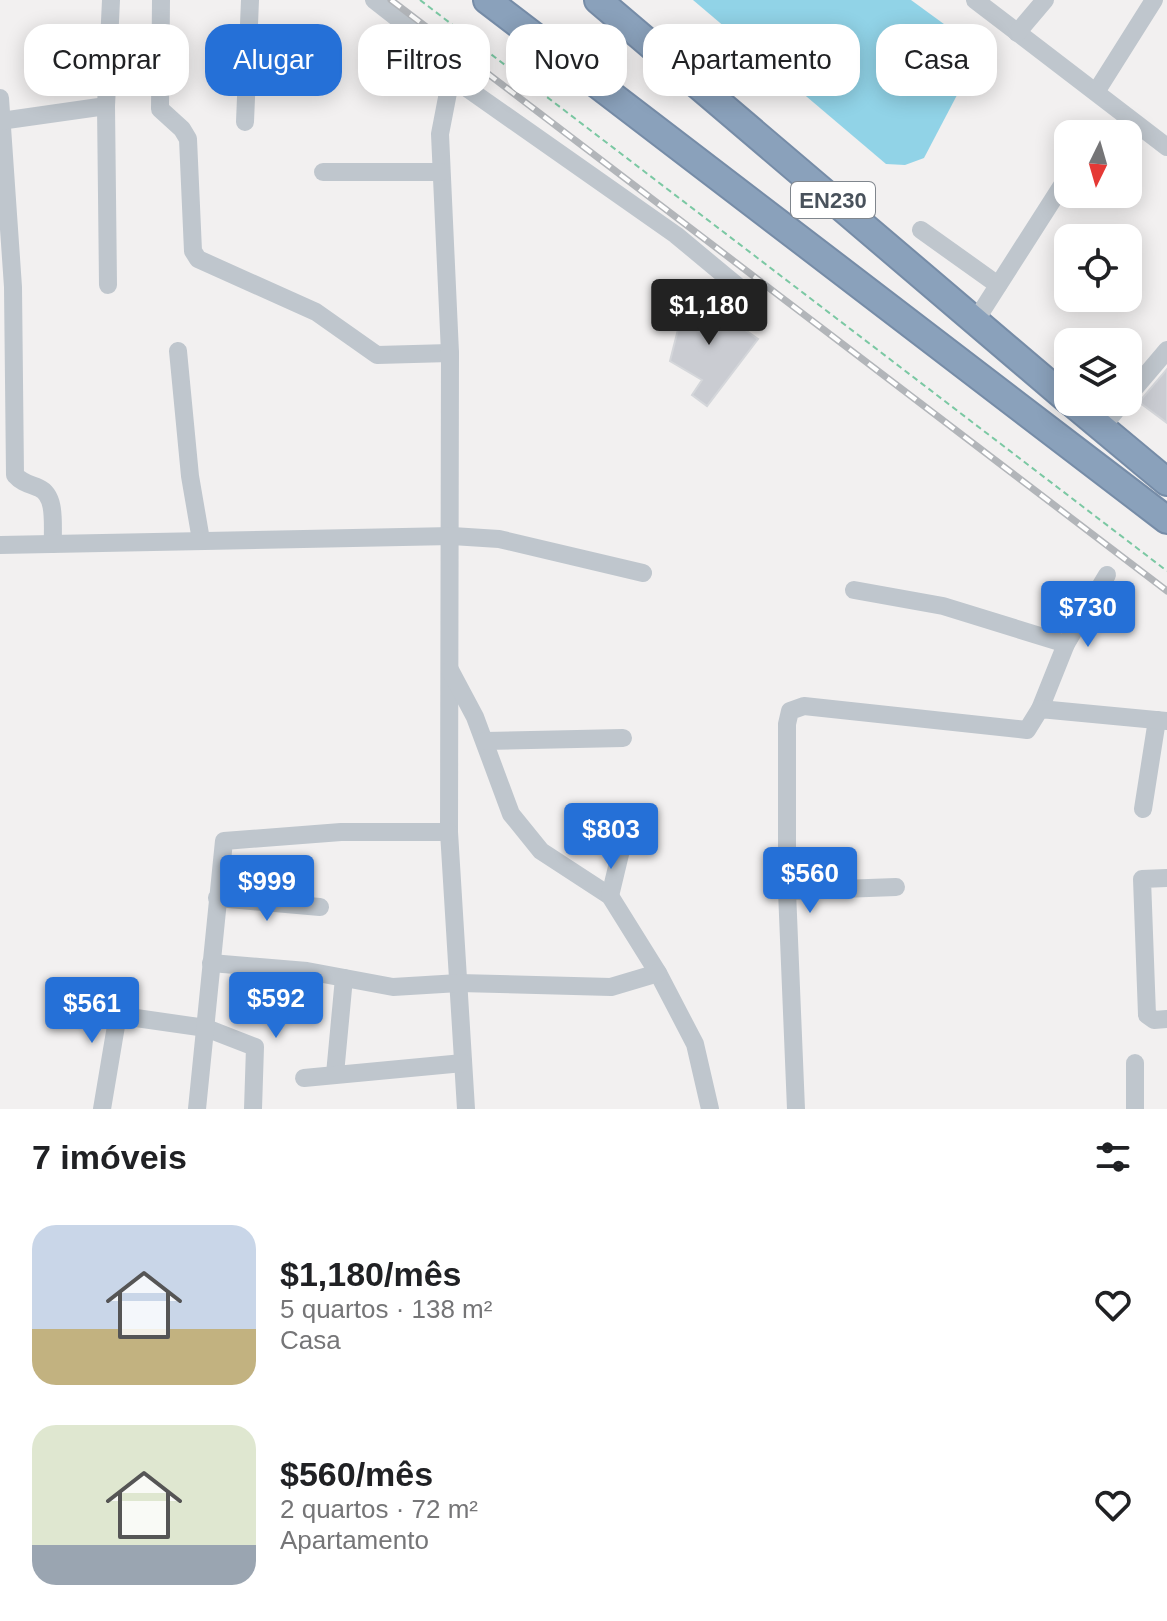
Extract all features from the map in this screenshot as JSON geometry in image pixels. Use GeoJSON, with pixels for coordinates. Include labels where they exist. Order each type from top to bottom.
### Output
{"type":"FeatureCollection","features":[{"type":"Feature","properties":{"kind":"highway","name":"EN230"},"geometry":{"type":"LineString","coordinates":[[487,0],[1167,520]]}},
{"type":"Feature","properties":{"kind":"highway","name":"EN230"},"geometry":{"type":"LineString","coordinates":[[598,0],[1054,388]]}},
{"type":"Feature","properties":{"kind":"highway","name":"EN230"},"geometry":{"type":"LineString","coordinates":[[1087,416],[1167,482]]}},
{"type":"Feature","properties":{"kind":"street"},"geometry":{"type":"LineString","coordinates":[[108,285],[106,106],[111,0]]}},
{"type":"Feature","properties":{"kind":"street"},"geometry":{"type":"LineString","coordinates":[[161,0],[160,109],[182,129],[188,139],[193,251],[198,259],[316,312],[377,355],[450,353]]}},
{"type":"Feature","properties":{"kind":"street"},"geometry":{"type":"LineString","coordinates":[[245,122],[250,0]]}},
{"type":"Feature","properties":{"kind":"street"},"geometry":{"type":"LineString","coordinates":[[374,0],[405,24]]}},
{"type":"Feature","properties":{"kind":"street"},"geometry":{"type":"LineString","coordinates":[[975,0],[1167,147]]}},
{"type":"Feature","properties":{"kind":"street"},"geometry":{"type":"LineString","coordinates":[[1017,33],[1045,0]]}},
{"type":"Feature","properties":{"kind":"street"},"geometry":{"type":"LineString","coordinates":[[1096,92],[1154,0]]}},
{"type":"Feature","properties":{"kind":"street"},"geometry":{"type":"LineString","coordinates":[[1162,0],[1167,3]]}},
{"type":"Feature","properties":{"kind":"street"},"geometry":{"type":"LineString","coordinates":[[447,96],[440,134],[450,353],[449,832],[466,1109]]}},
{"type":"Feature","properties":{"kind":"street"},"geometry":{"type":"LineString","coordinates":[[478,96],[676,235],[741,289]]}},
{"type":"Feature","properties":{"kind":"street"},"geometry":{"type":"LineString","coordinates":[[0,98],[13,287],[15,475],[21,482],[45,490],[51,498],[53,544]]}},
{"type":"Feature","properties":{"kind":"street"},"geometry":{"type":"LineString","coordinates":[[1,121],[106,106]]}},
{"type":"Feature","properties":{"kind":"street"},"geometry":{"type":"LineString","coordinates":[[323,172],[441,172]]}},
{"type":"Feature","properties":{"kind":"street"},"geometry":{"type":"LineString","coordinates":[[976,320],[1054,198]]}},
{"type":"Feature","properties":{"kind":"street"},"geometry":{"type":"LineString","coordinates":[[921,230],[998,285]]}},
{"type":"Feature","properties":{"kind":"street"},"geometry":{"type":"LineString","coordinates":[[1142,379],[1167,350]]}},
{"type":"Feature","properties":{"kind":"street"},"geometry":{"type":"LineString","coordinates":[[178,351],[190,476],[201,540]]}},
{"type":"Feature","properties":{"kind":"street"},"geometry":{"type":"LineString","coordinates":[[1101,428],[1111,416]]}},
{"type":"Feature","properties":{"kind":"street"},"geometry":{"type":"LineString","coordinates":[[0,545],[452,536],[499,539],[643,573]]}},
{"type":"Feature","properties":{"kind":"street"},"geometry":{"type":"LineString","coordinates":[[796,1109],[787,891],[787,724],[790,711],[804,706],[1027,730],[1040,709],[1066,644],[1107,575]]}},
{"type":"Feature","properties":{"kind":"street"},"geometry":{"type":"LineString","coordinates":[[854,590],[943,606],[1066,644]]}},
{"type":"Feature","properties":{"kind":"street"},"geometry":{"type":"LineString","coordinates":[[448,667],[485,741],[505,803],[532,842],[610,896],[658,973],[695,1044],[710,1109]]}},
{"type":"Feature","properties":{"kind":"street"},"geometry":{"type":"LineString","coordinates":[[1040,709],[1162,720],[1143,809]]}},
{"type":"Feature","properties":{"kind":"street"},"geometry":{"type":"LineString","coordinates":[[485,741],[623,738]]}},
{"type":"Feature","properties":{"kind":"street"},"geometry":{"type":"LineString","coordinates":[[610,896],[628,821]]}},
{"type":"Feature","properties":{"kind":"street"},"geometry":{"type":"LineString","coordinates":[[197,1109],[224,841],[230,838],[341,832],[449,832]]}},
{"type":"Feature","properties":{"kind":"street"},"geometry":{"type":"LineString","coordinates":[[1167,878],[1142,879],[1147,1015],[1154,1020],[1167,1019]]}},
{"type":"Feature","properties":{"kind":"street"},"geometry":{"type":"LineString","coordinates":[[787,891],[896,887]]}},
{"type":"Feature","properties":{"kind":"street"},"geometry":{"type":"LineString","coordinates":[[217,898],[320,907]]}},
{"type":"Feature","properties":{"kind":"street"},"geometry":{"type":"LineString","coordinates":[[211,963],[344,978],[393,987],[459,983],[611,987],[658,973]]}},
{"type":"Feature","properties":{"kind":"street"},"geometry":{"type":"LineString","coordinates":[[335,1074],[344,978]]}},
{"type":"Feature","properties":{"kind":"street"},"geometry":{"type":"LineString","coordinates":[[102,1109],[119,1017],[206,1028],[257,1050],[253,1109]]}},
{"type":"Feature","properties":{"kind":"street"},"geometry":{"type":"LineString","coordinates":[[304,1078],[463,1063]]}},
{"type":"Feature","properties":{"kind":"street"},"geometry":{"type":"LineString","coordinates":[[1135,1063],[1135,1109]]}},
{"type":"Feature","properties":{"kind":"path"},"geometry":{"type":"LineString","coordinates":[[420,0],[1167,571]]}},
{"type":"Feature","properties":{"kind":"water"},"geometry":{"type":"Polygon","coordinates":[[[693,0],[911,0],[944,24],[876,24],[876,96],[957,96],[924,158],[905,165],[886,164],[806,96],[860,96],[860,24],[721,24],[693,0]]]}},
{"type":"Feature","properties":{"kind":"building"},"geometry":{"type":"Polygon","coordinates":[[[686,298],[705,302],[758,339],[707,406],[692,395],[702,380],[670,361],[686,298]]]}},
{"type":"Feature","properties":{"kind":"building"},"geometry":{"type":"Polygon","coordinates":[[[1167,369],[1167,423],[1142,404],[1142,398],[1167,369]]]}},
{"type":"Feature","properties":{"kind":"railway"},"geometry":{"type":"LineString","coordinates":[[391,0],[1167,591]]}}]}
